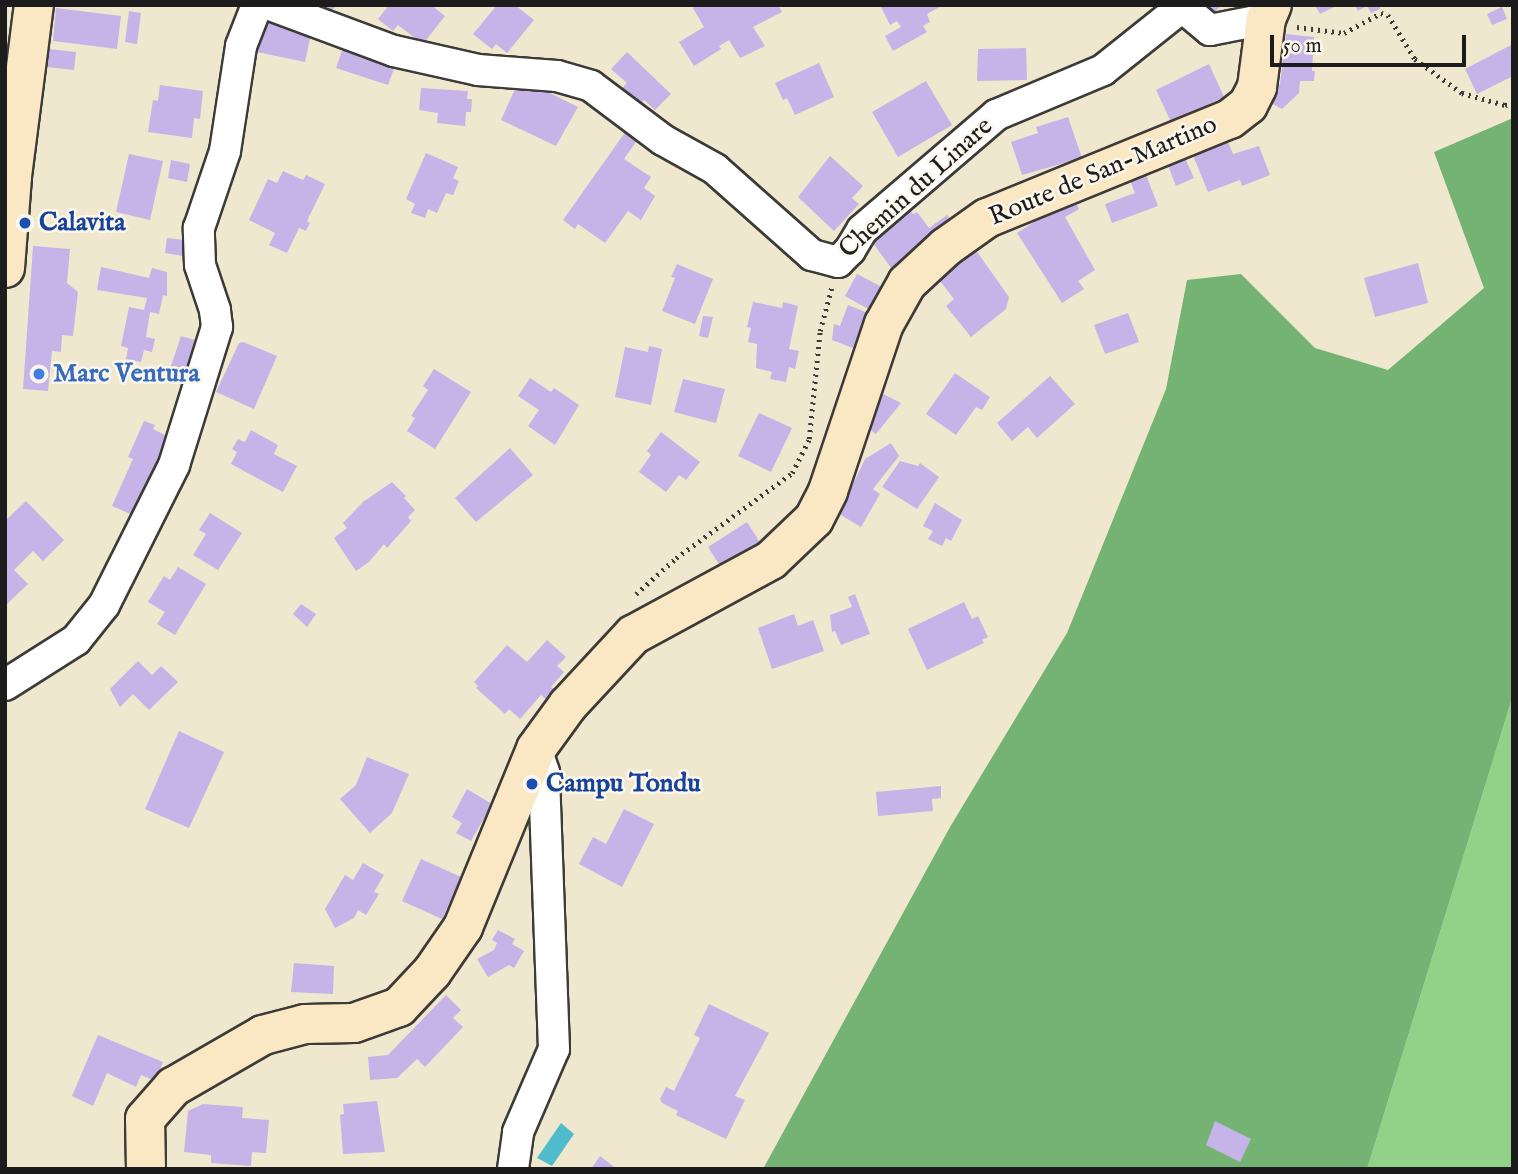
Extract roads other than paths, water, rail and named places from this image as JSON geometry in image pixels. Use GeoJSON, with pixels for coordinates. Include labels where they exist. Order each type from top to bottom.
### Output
{"type":"FeatureCollection","features":[{"type":"Feature","properties":{"kind":"street"},"geometry":{"type":"LineString","coordinates":[[5,268],[12,176],[34,5]]}},
{"type":"Feature","properties":{"kind":"street"},"geometry":{"type":"LineString","coordinates":[[5,685],[76,640],[104,605],[174,465],[217,327],[215,310],[200,265],[199,228],[225,151],[241,46],[257,5]]}},
{"type":"Feature","properties":{"kind":"street","name":"Chemin du Linare"},"geometry":{"type":"LineString","coordinates":[[270,5],[394,51],[478,70],[557,76],[592,86],[663,140],[715,169],[812,255],[838,262],[850,250],[862,230],[996,115],[1102,70],[1181,6]]}},
{"type":"Feature","properties":{"kind":"street"},"geometry":{"type":"LineString","coordinates":[[1181,6],[1210,30],[1269,12]]}},
{"type":"Feature","properties":{"kind":"street","name":"Route de San-Martino"},"geometry":{"type":"LineString","coordinates":[[146,1169],[145,1119],[173,1087],[262,1035],[305,1024],[354,1023],[399,1007],[432,972],[463,927],[536,749],[568,705],[633,635],[771,560],[814,519],[828,491],[884,324],[908,284],[946,247],[987,218],[1230,118],[1248,105],[1257,88],[1269,12]]}},
{"type":"Feature","properties":{"kind":"street"},"geometry":{"type":"LineString","coordinates":[[513,1169],[518,1132],[554,1049],[544,772],[536,749]]}},
{"type":"Feature","properties":{"kind":"water"},"geometry":{"type":"Polygon","coordinates":[[[561,1123],[574,1134],[552,1166],[537,1158],[561,1123]]]}},
{"type":"Feature","properties":{"kind":"place","name":"Calavita"},"geometry":{"type":"Point","coordinates":[25,223]}},
{"type":"Feature","properties":{"kind":"place","name":"Marc Ventura"},"geometry":{"type":"Point","coordinates":[39,374]}},
{"type":"Feature","properties":{"kind":"place","name":"Campu Tondu"},"geometry":{"type":"Point","coordinates":[532,784]}}]}
